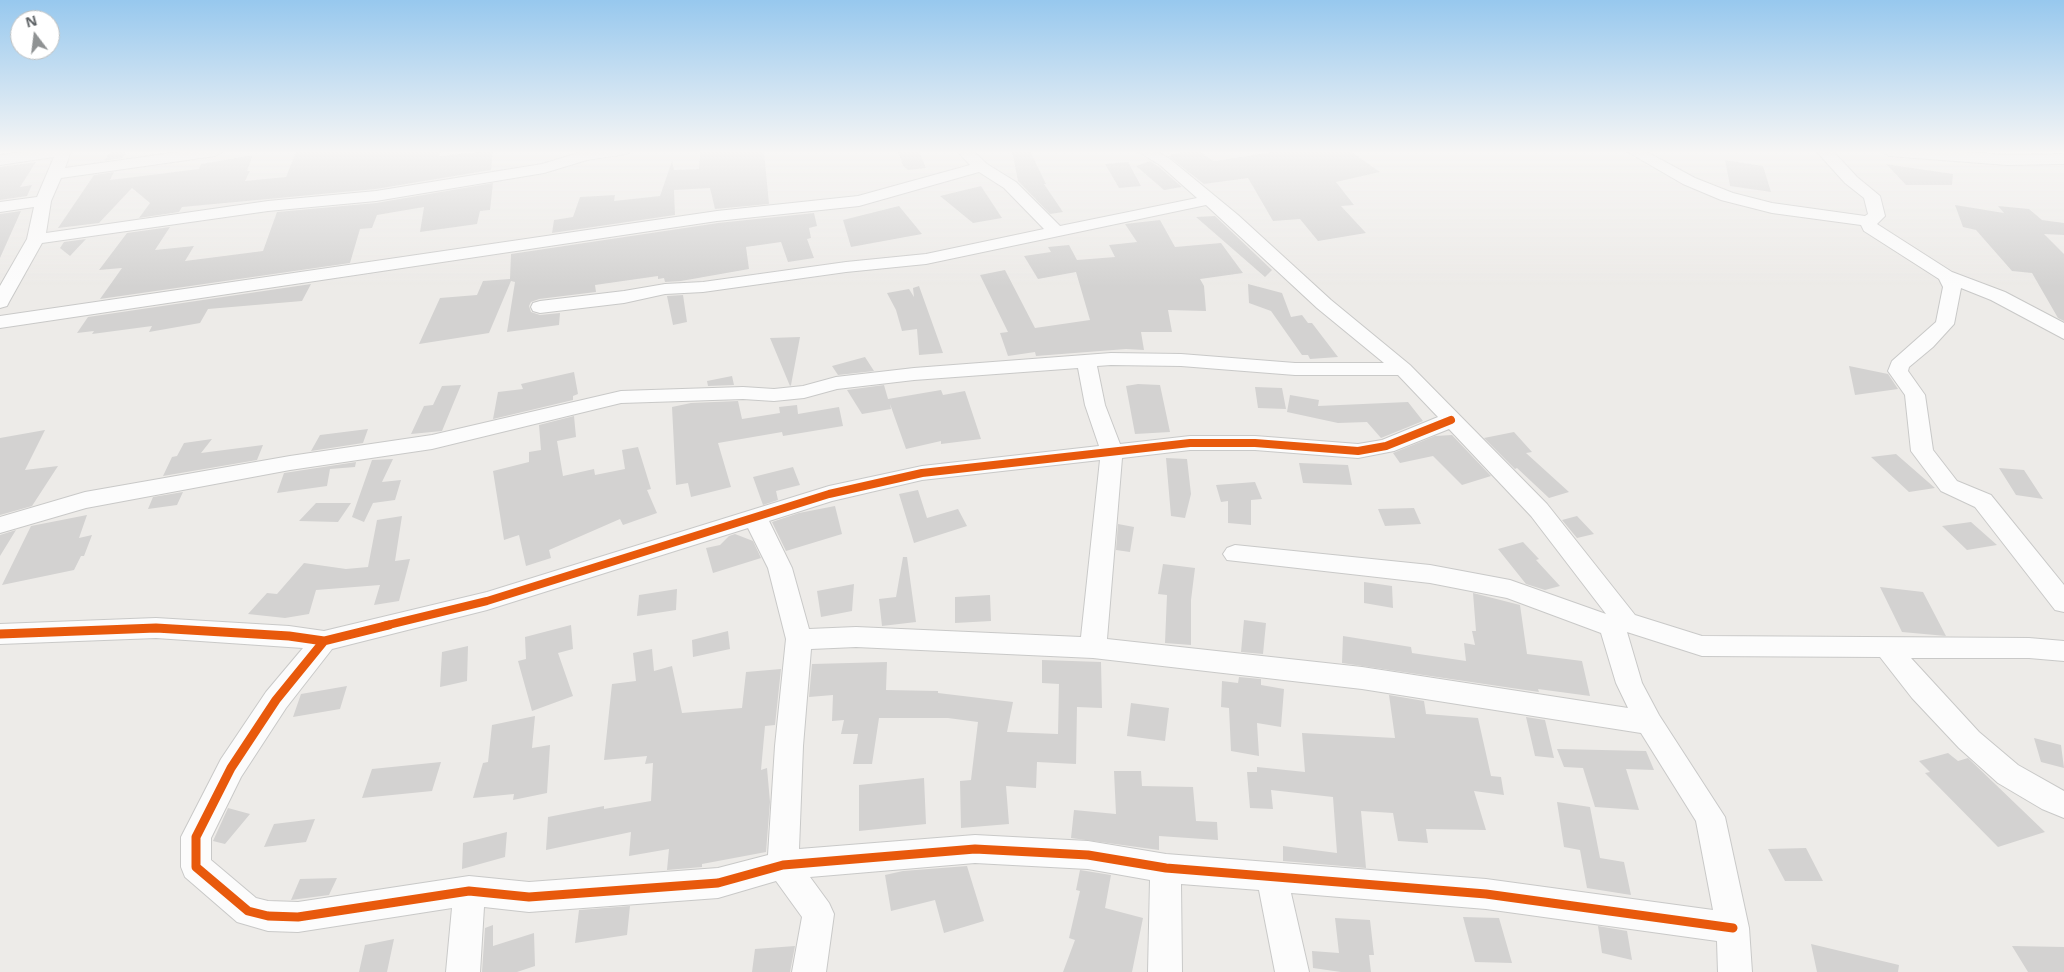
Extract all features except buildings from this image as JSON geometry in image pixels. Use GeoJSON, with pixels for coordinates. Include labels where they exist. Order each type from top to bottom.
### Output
{"type":"FeatureCollection","features":[{"type":"Feature","properties":{"kind":"street"},"geometry":{"type":"LineString","coordinates":[[0,302],[36,238],[45,196]]}},
{"type":"Feature","properties":{"kind":"street"},"geometry":{"type":"LineString","coordinates":[[36,238],[144,225],[268,206],[372,196]]}},
{"type":"Feature","properties":{"kind":"street"},"geometry":{"type":"LineString","coordinates":[[0,322],[717,216],[859,201],[876,196]]}},
{"type":"Feature","properties":{"kind":"street"},"geometry":{"type":"LineString","coordinates":[[1021,196],[1056,232]]}},
{"type":"Feature","properties":{"kind":"street"},"geometry":{"type":"LineString","coordinates":[[1205,196],[1324,304],[1403,369],[1539,510],[1620,625]]}},
{"type":"Feature","properties":{"kind":"street"},"geometry":{"type":"LineString","coordinates":[[1726,196],[1772,208],[1867,222],[1875,230],[1920,257],[1946,276],[1998,296],[2062,328]]}},
{"type":"Feature","properties":{"kind":"street"},"geometry":{"type":"LineString","coordinates":[[1867,222],[1878,216],[1872,196]]}},
{"type":"Feature","properties":{"kind":"street"},"geometry":{"type":"LineString","coordinates":[[540,306],[624,297],[665,289],[703,287],[837,268],[926,259],[1209,200]]}},
{"type":"Feature","properties":{"kind":"street"},"geometry":{"type":"LineString","coordinates":[[0,207],[43,201]]}},
{"type":"Feature","properties":{"kind":"street"},"geometry":{"type":"LineString","coordinates":[[1946,276],[1952,287],[1945,324],[1900,365],[1898,371],[1915,395],[1922,451],[1949,486],[1984,501],[2064,603]]}},
{"type":"Feature","properties":{"kind":"street"},"geometry":{"type":"LineString","coordinates":[[0,525],[85,500],[290,462],[432,442],[621,397],[743,393],[774,395],[804,392],[836,383],[914,374],[1086,360],[1181,360],[1295,369],[1403,369]]}},
{"type":"Feature","properties":{"kind":"street"},"geometry":{"type":"LineString","coordinates":[[1086,360],[1095,405],[1112,451],[1102,534],[1092,648]]}},
{"type":"Feature","properties":{"kind":"street"},"geometry":{"type":"LineString","coordinates":[[0,634],[156,628],[289,636],[324,641],[487,601],[829,494],[922,473],[1190,444],[1255,443],[1358,450],[1386,446],[1451,420]]}},
{"type":"Feature","properties":{"kind":"street"},"geometry":{"type":"LineString","coordinates":[[755,517],[780,568],[799,639],[789,746],[783,865],[818,914],[808,972]]}},
{"type":"Feature","properties":{"kind":"street"},"geometry":{"type":"LineString","coordinates":[[1235,554],[1413,572],[1501,587],[1620,625],[1702,646],[2030,648],[2064,651]]}},
{"type":"Feature","properties":{"kind":"street"},"geometry":{"type":"LineString","coordinates":[[1620,625],[1615,641],[1629,683],[1649,723],[1710,817],[1733,928],[1735,972]]}},
{"type":"Feature","properties":{"kind":"street"},"geometry":{"type":"LineString","coordinates":[[799,639],[856,637],[1092,648],[1362,678],[1649,723]]}},
{"type":"Feature","properties":{"kind":"street"},"geometry":{"type":"LineString","coordinates":[[324,641],[276,700],[231,768],[196,837],[196,867],[210,877],[229,898],[248,911],[268,916],[298,917],[469,891],[529,897],[718,883],[783,865],[974,849],[1088,855],[1166,868],[1486,894],[1733,928]]}},
{"type":"Feature","properties":{"kind":"street"},"geometry":{"type":"LineString","coordinates":[[1888,648],[1922,690],[1969,740],[2008,774],[2064,805]]}},
{"type":"Feature","properties":{"kind":"street"},"geometry":{"type":"LineString","coordinates":[[1165,972],[1166,868]]}},
{"type":"Feature","properties":{"kind":"street"},"geometry":{"type":"LineString","coordinates":[[1272,877],[1292,972]]}},
{"type":"Feature","properties":{"kind":"street"},"geometry":{"type":"LineString","coordinates":[[463,972],[469,891]]}},
{"type":"Feature","properties":{"kind":"cycle path"},"geometry":{"type":"LineString","coordinates":[[0,634],[156,628],[289,636],[324,641],[487,601],[829,494],[922,473],[1190,443],[1255,443],[1358,451],[1386,446],[1451,420]]}},
{"type":"Feature","properties":{"kind":"cycle path"},"geometry":{"type":"LineString","coordinates":[[324,641],[276,700],[231,768],[196,837],[196,867],[210,877],[229,897],[248,911],[268,916],[298,917],[469,891],[529,897],[718,883],[783,865],[975,849],[1088,855],[1166,868],[1486,894],[1733,928]]}}]}
